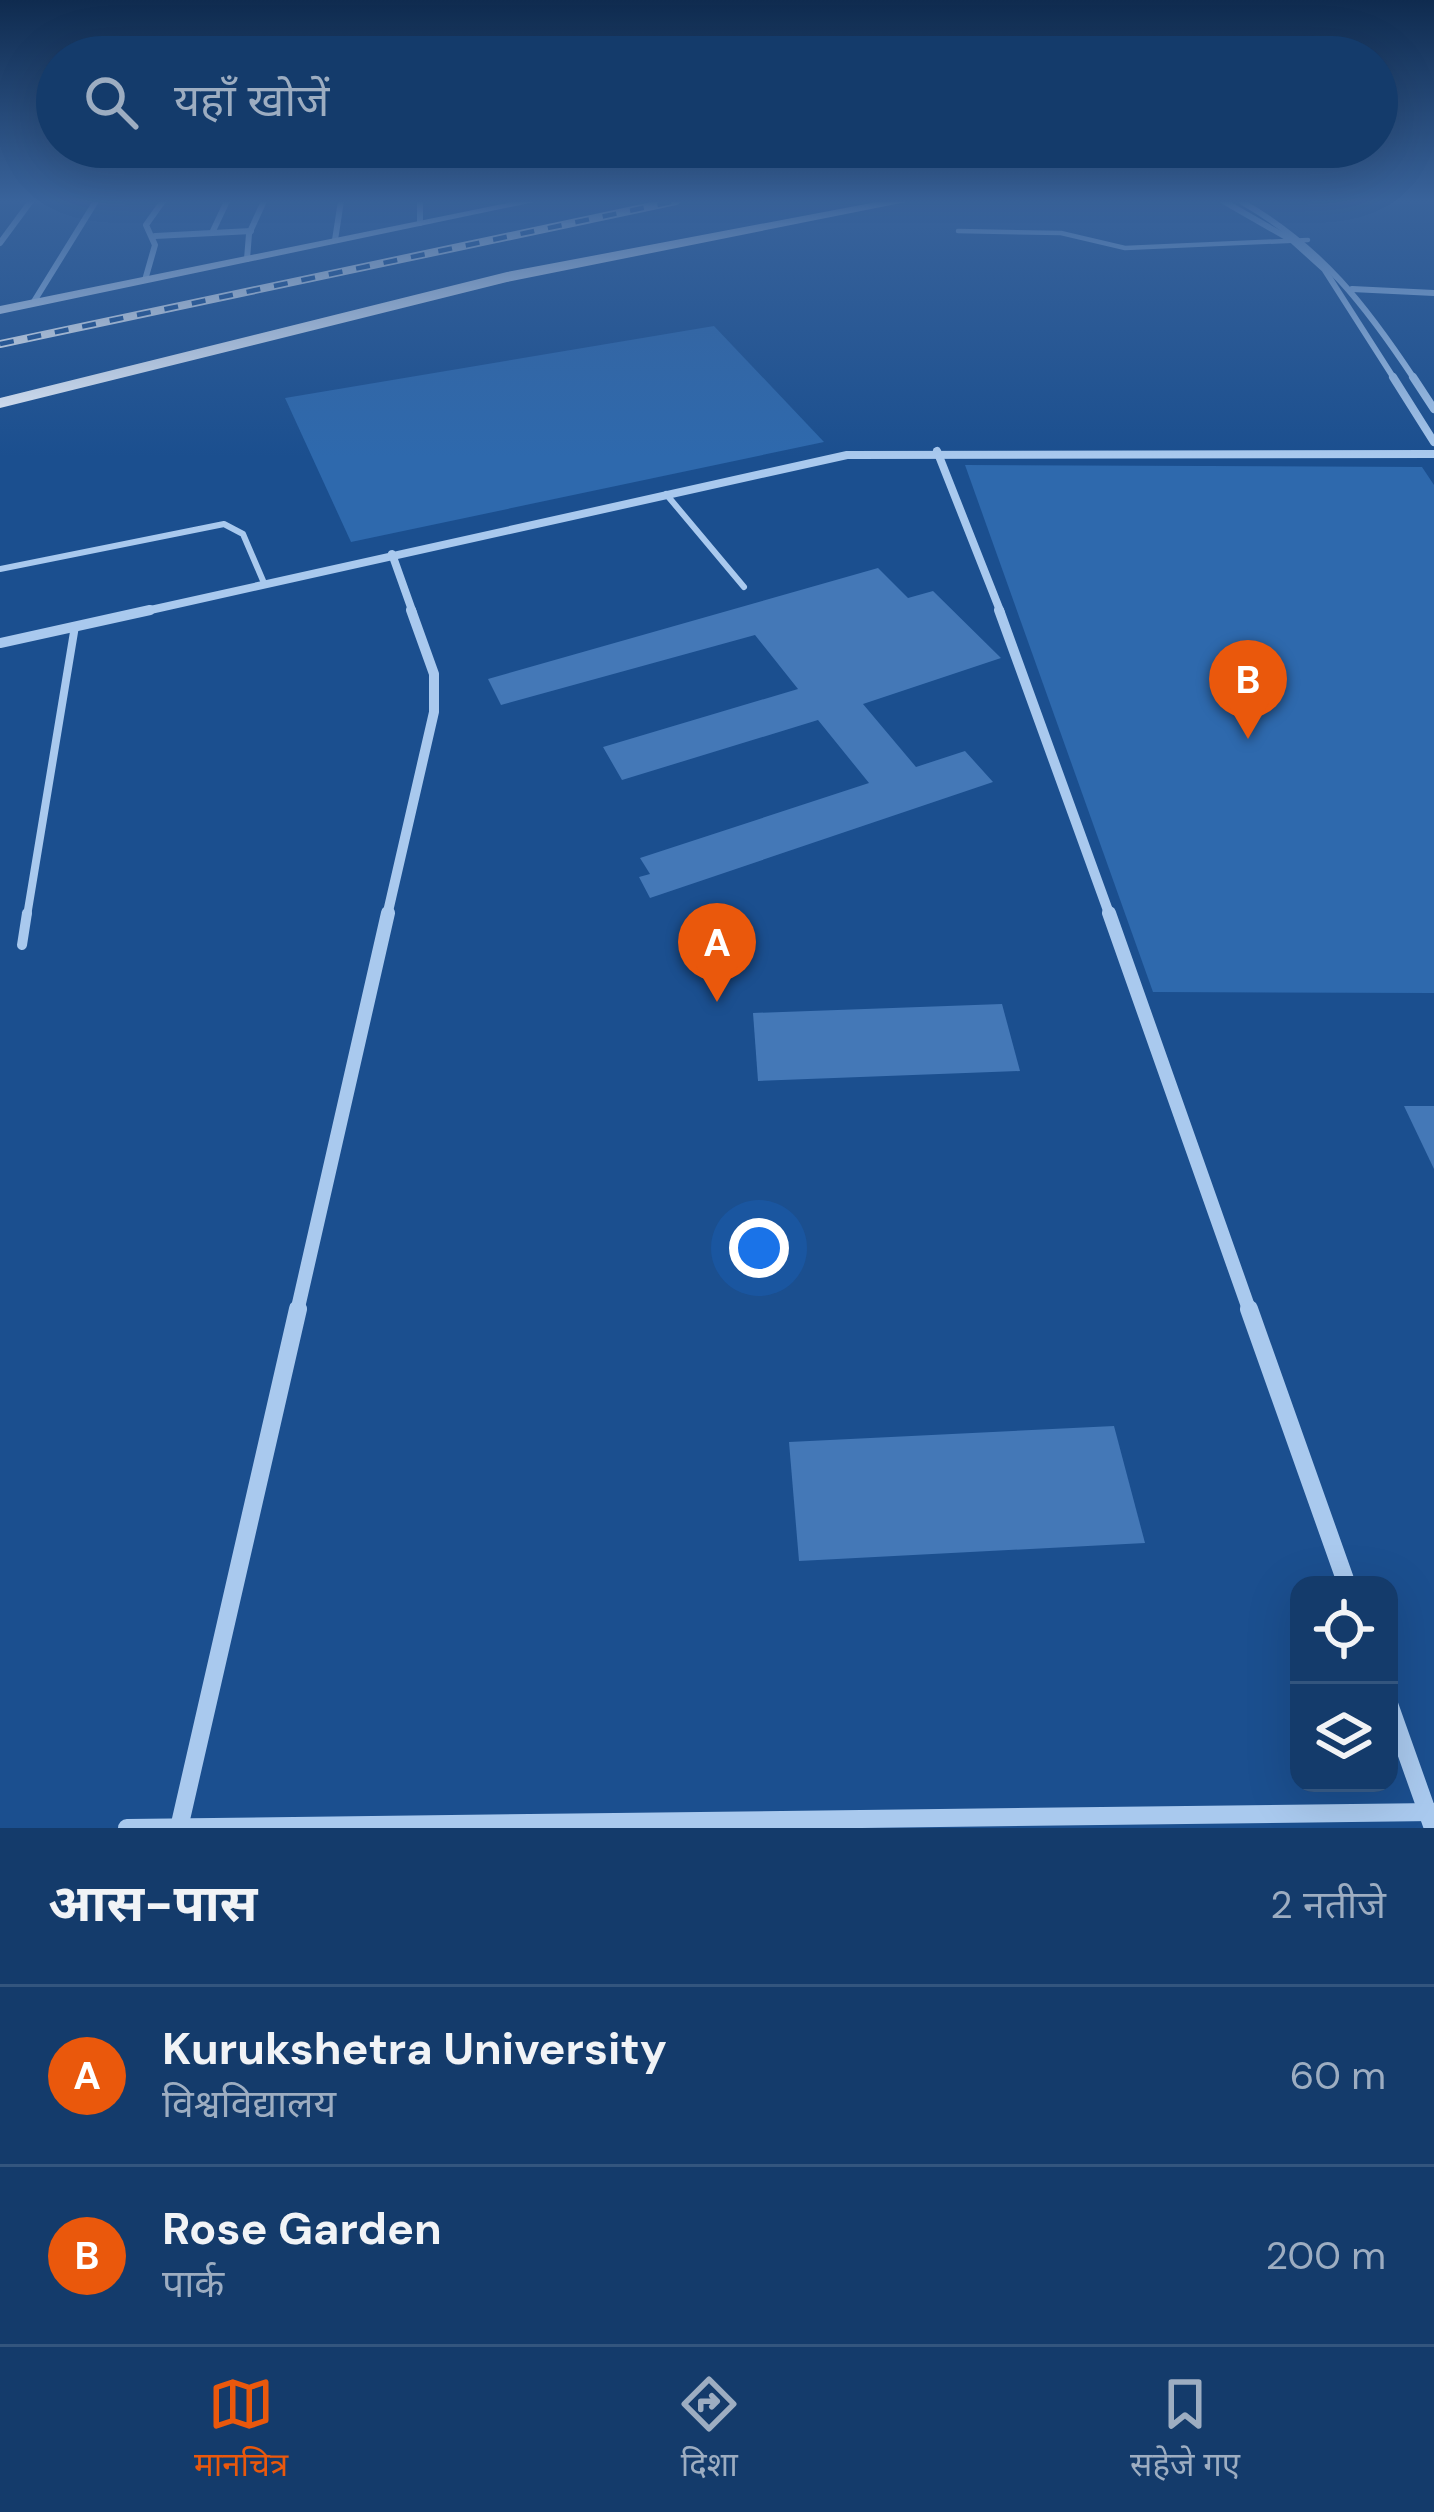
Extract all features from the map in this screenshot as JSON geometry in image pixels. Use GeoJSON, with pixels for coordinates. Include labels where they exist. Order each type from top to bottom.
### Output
{"type":"FeatureCollection","features":[{"type":"Feature","properties":{"kind":"main road"},"geometry":{"type":"LineString","coordinates":[[0,392],[428,286]]}},
{"type":"Feature","properties":{"kind":"main road"},"geometry":{"type":"LineString","coordinates":[[0,403],[473,286]]}},
{"type":"Feature","properties":{"kind":"street"},"geometry":{"type":"LineString","coordinates":[[33,303],[43,286]]}},
{"type":"Feature","properties":{"kind":"street"},"geometry":{"type":"LineString","coordinates":[[0,310],[114,286]]}},
{"type":"Feature","properties":{"kind":"street"},"geometry":{"type":"LineString","coordinates":[[1336,286],[1434,442]]}},
{"type":"Feature","properties":{"kind":"street"},"geometry":{"type":"LineString","coordinates":[[1351,286],[1434,409]]}},
{"type":"Feature","properties":{"kind":"street"},"geometry":{"type":"LineString","coordinates":[[1339,289],[1434,293]]}},
{"type":"Feature","properties":{"kind":"street"},"geometry":{"type":"LineString","coordinates":[[937,451],[1016,652],[1344,1576]]}},
{"type":"Feature","properties":{"kind":"street"},"geometry":{"type":"LineString","coordinates":[[0,643],[848,455],[937,451],[1434,454]]}},
{"type":"Feature","properties":{"kind":"street"},"geometry":{"type":"LineString","coordinates":[[179,1828],[434,712],[434,674],[392,554]]}},
{"type":"Feature","properties":{"kind":"street"},"geometry":{"type":"LineString","coordinates":[[127,1828],[1431,1818],[1398,1728]]}},
{"type":"Feature","properties":{"kind":"lane"},"geometry":{"type":"LineString","coordinates":[[666,494],[744,587]]}},
{"type":"Feature","properties":{"kind":"lane"},"geometry":{"type":"LineString","coordinates":[[0,569],[224,524],[243,534],[264,583]]}},
{"type":"Feature","properties":{"kind":"lane"},"geometry":{"type":"LineString","coordinates":[[22,945],[75,626]]}},
{"type":"Feature","properties":{"kind":"shaded area"},"geometry":{"type":"Polygon","coordinates":[[[714,326],[824,442],[351,542],[285,398],[714,326]]]}},
{"type":"Feature","properties":{"kind":"shaded area"},"geometry":{"type":"Polygon","coordinates":[[[965,465],[1422,467],[1434,485],[1434,993],[1153,992],[965,465]]]}},
{"type":"Feature","properties":{"kind":"building"},"geometry":{"type":"Polygon","coordinates":[[[878,568],[908,598],[933,591],[1001,658],[863,704],[916,767],[965,751],[993,782],[650,898],[639,877],[650,874],[640,858],[869,783],[818,720],[622,780],[603,747],[798,689],[755,635],[501,705],[488,679],[878,568]]]}},
{"type":"Feature","properties":{"kind":"building"},"geometry":{"type":"Polygon","coordinates":[[[1002,1004],[1020,1071],[758,1081],[753,1013],[1002,1004]]]}},
{"type":"Feature","properties":{"kind":"building"},"geometry":{"type":"Polygon","coordinates":[[[1404,1106],[1434,1106],[1434,1169],[1404,1106]]]}},
{"type":"Feature","properties":{"kind":"building"},"geometry":{"type":"Polygon","coordinates":[[[1114,1426],[1145,1543],[799,1561],[789,1442],[1114,1426]]]}},
{"type":"Feature","properties":{"kind":"railway"},"geometry":{"type":"LineString","coordinates":[[0,344],[273,286]]}},
{"type":"Feature","properties":{"kind":"place","name":"Rose Garden"},"geometry":{"type":"Point","coordinates":[1248,739]}},
{"type":"Feature","properties":{"kind":"place","name":"Kurukshetra University"},"geometry":{"type":"Point","coordinates":[717,1002]}}]}
